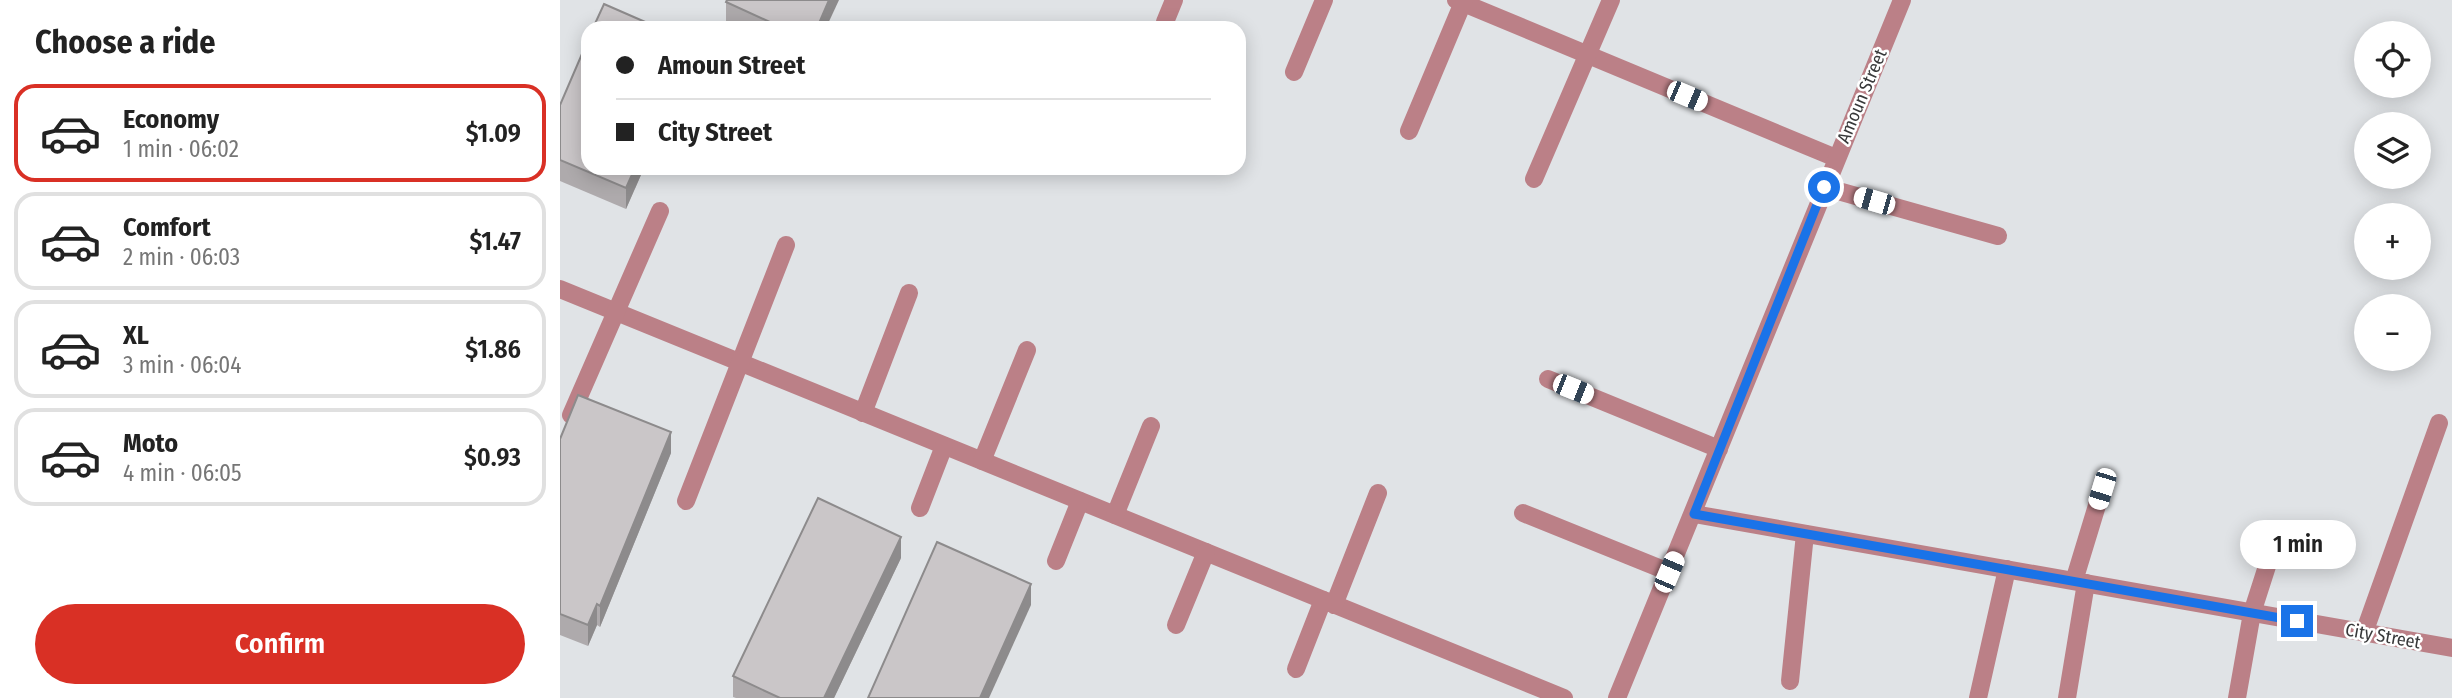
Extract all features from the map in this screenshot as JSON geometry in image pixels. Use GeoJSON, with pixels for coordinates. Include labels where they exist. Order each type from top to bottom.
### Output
{"type":"FeatureCollection","features":[{"type":"Feature","properties":{"kind":"lane"},"geometry":{"type":"LineString","coordinates":[[1165,21],[1174,0]]}},
{"type":"Feature","properties":{"kind":"lane"},"geometry":{"type":"LineString","coordinates":[[1294,72],[1324,0]]}},
{"type":"Feature","properties":{"kind":"lane"},"geometry":{"type":"LineString","coordinates":[[1534,179],[1611,0]]}},
{"type":"Feature","properties":{"kind":"lane","name":"Amoun Street"},"geometry":{"type":"LineString","coordinates":[[1617,698],[1902,0]]}},
{"type":"Feature","properties":{"kind":"lane"},"geometry":{"type":"LineString","coordinates":[[1409,131],[1461,1],[1836,158]]}},
{"type":"Feature","properties":{"kind":"lane"},"geometry":{"type":"LineString","coordinates":[[1824,187],[1998,236]]}},
{"type":"Feature","properties":{"kind":"lane"},"geometry":{"type":"LineString","coordinates":[[565,429],[660,211]]}},
{"type":"Feature","properties":{"kind":"lane"},"geometry":{"type":"LineString","coordinates":[[686,501],[786,245]]}},
{"type":"Feature","properties":{"kind":"lane"},"geometry":{"type":"LineString","coordinates":[[560,289],[1564,698]]}},
{"type":"Feature","properties":{"kind":"lane"},"geometry":{"type":"LineString","coordinates":[[863,413],[909,293]]}},
{"type":"Feature","properties":{"kind":"lane"},"geometry":{"type":"LineString","coordinates":[[982,461],[1027,350]]}},
{"type":"Feature","properties":{"kind":"lane"},"geometry":{"type":"LineString","coordinates":[[1548,379],[1719,449]]}},
{"type":"Feature","properties":{"kind":"lane"},"geometry":{"type":"LineString","coordinates":[[2364,633],[2438,423]]}},
{"type":"Feature","properties":{"kind":"lane"},"geometry":{"type":"LineString","coordinates":[[1115,515],[1151,425]]}},
{"type":"Feature","properties":{"kind":"lane"},"geometry":{"type":"LineString","coordinates":[[920,508],[944,446]]}},
{"type":"Feature","properties":{"kind":"lane"},"geometry":{"type":"LineString","coordinates":[[2067,698],[2080,582],[2102,489]]}},
{"type":"Feature","properties":{"kind":"lane"},"geometry":{"type":"LineString","coordinates":[[1296,669],[1378,493]]}},
{"type":"Feature","properties":{"kind":"lane"},"geometry":{"type":"LineString","coordinates":[[1056,561],[1080,501]]}},
{"type":"Feature","properties":{"kind":"lane"},"geometry":{"type":"LineString","coordinates":[[1523,513],[1669,572]]}},
{"type":"Feature","properties":{"kind":"lane","name":"City Street"},"geometry":{"type":"LineString","coordinates":[[1694,514],[2452,648]]}},
{"type":"Feature","properties":{"kind":"lane"},"geometry":{"type":"LineString","coordinates":[[2237,698],[2252,613],[2277,532]]}},
{"type":"Feature","properties":{"kind":"lane"},"geometry":{"type":"LineString","coordinates":[[1790,681],[1805,534]]}},
{"type":"Feature","properties":{"kind":"lane"},"geometry":{"type":"LineString","coordinates":[[1176,625],[1206,552]]}},
{"type":"Feature","properties":{"kind":"lane"},"geometry":{"type":"LineString","coordinates":[[1978,698],[2007,569]]}},
{"type":"Feature","properties":{"kind":"building"},"geometry":{"type":"Polygon","coordinates":[[[829,0],[820,21],[768,21],[726,2],[829,0]]]}},
{"type":"Feature","properties":{"kind":"building"},"geometry":{"type":"Polygon","coordinates":[[[604,4],[643,21],[596,21],[604,4]]]}},
{"type":"Feature","properties":{"kind":"building"},"geometry":{"type":"Polygon","coordinates":[[[581,56],[581,169],[560,160],[560,105],[581,56]]]}},
{"type":"Feature","properties":{"kind":"building"},"geometry":{"type":"Polygon","coordinates":[[[595,175],[632,175],[626,188],[595,175]]]}},
{"type":"Feature","properties":{"kind":"building"},"geometry":{"type":"Polygon","coordinates":[[[578,395],[671,432],[600,606],[597,604],[588,625],[560,614],[560,439],[578,395]]]}},
{"type":"Feature","properties":{"kind":"building"},"geometry":{"type":"Polygon","coordinates":[[[818,498],[901,537],[824,698],[780,698],[733,676],[818,498]]]}},
{"type":"Feature","properties":{"kind":"building"},"geometry":{"type":"Polygon","coordinates":[[[937,542],[1031,584],[980,698],[868,698],[937,542]]]}},
{"type":"Feature","properties":{"kind":"route"},"geometry":{"type":"LineString","coordinates":[[1824,187],[1694,514],[2297,621]]}}]}
